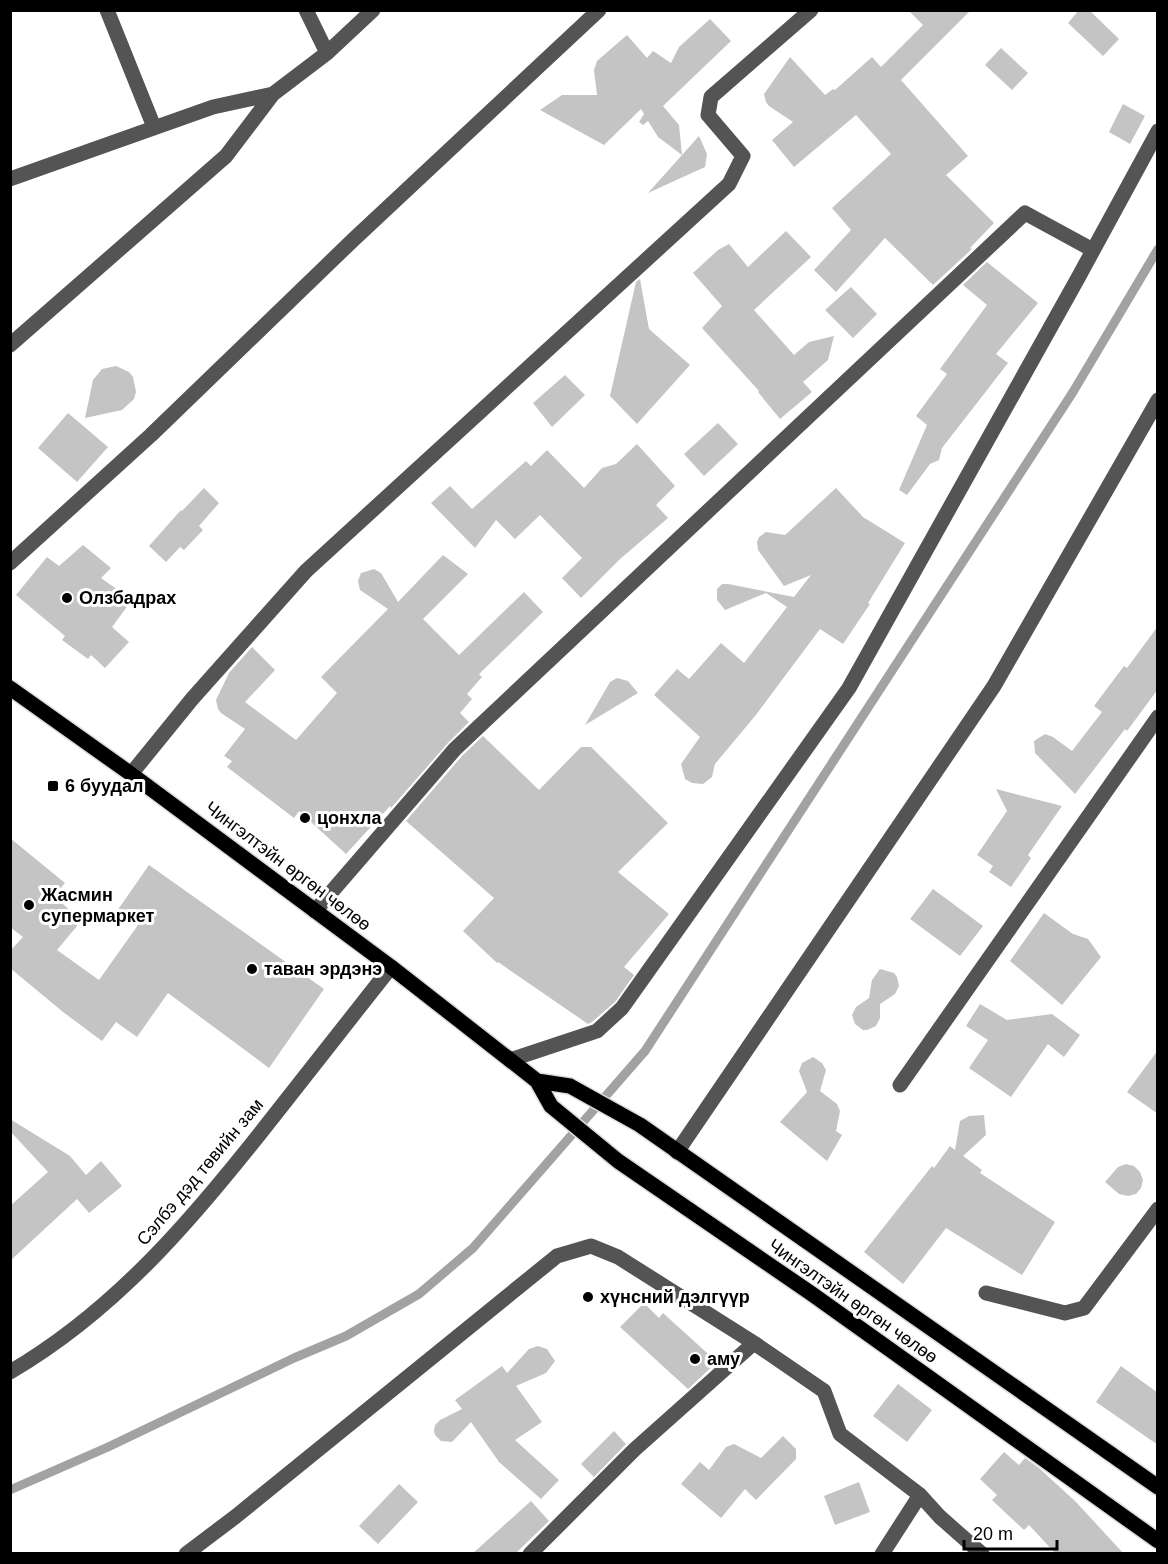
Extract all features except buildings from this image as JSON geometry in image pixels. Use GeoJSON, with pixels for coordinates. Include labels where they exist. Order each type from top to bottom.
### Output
{"type":"FeatureCollection","features":[{"type":"Feature","properties":{"kind":"main road","name":"Чингэлтэйн өргөн чөлөө"},"geometry":{"type":"LineString","coordinates":[[10,688],[391,967],[537,1081],[551,1106],[618,1161],[812,1294],[1158,1541]]}},
{"type":"Feature","properties":{"kind":"main road","name":"Чингэлтэйн өргөн чөлөө"},"geometry":{"type":"LineString","coordinates":[[537,1081],[570,1086],[640,1125],[1158,1487]]}},
{"type":"Feature","properties":{"kind":"street"},"geometry":{"type":"LineString","coordinates":[[106,10],[154,127]]}},
{"type":"Feature","properties":{"kind":"street"},"geometry":{"type":"LineString","coordinates":[[306,10],[327,53]]}},
{"type":"Feature","properties":{"kind":"street"},"geometry":{"type":"LineString","coordinates":[[10,345],[226,156],[273,94],[327,53],[373,10]]}},
{"type":"Feature","properties":{"kind":"street"},"geometry":{"type":"LineString","coordinates":[[10,563],[151,435],[599,10]]}},
{"type":"Feature","properties":{"kind":"street"},"geometry":{"type":"LineString","coordinates":[[130,774],[192,699],[306,571],[729,184],[743,156],[708,115],[711,97],[811,10]]}},
{"type":"Feature","properties":{"kind":"street"},"geometry":{"type":"LineString","coordinates":[[10,179],[213,107],[273,94]]}},
{"type":"Feature","properties":{"kind":"street"},"geometry":{"type":"LineString","coordinates":[[510,1060],[597,1031],[622,1008],[849,688],[1158,131]]}},
{"type":"Feature","properties":{"kind":"street"},"geometry":{"type":"LineString","coordinates":[[315,911],[455,749],[1025,213],[1093,250]]}},
{"type":"Feature","properties":{"kind":"street"},"geometry":{"type":"LineString","coordinates":[[677,1152],[994,686],[1158,400]]}},
{"type":"Feature","properties":{"kind":"street"},"geometry":{"type":"LineString","coordinates":[[900,1085],[1158,717]]}},
{"type":"Feature","properties":{"kind":"street","name":"Сэлбэ дэд төвийн зам"},"geometry":{"type":"LineString","coordinates":[[10,1372],[72,1331],[125,1287],[153,1258],[232,1170],[391,967]]}},
{"type":"Feature","properties":{"kind":"street"},"geometry":{"type":"LineString","coordinates":[[986,1293],[1065,1313],[1084,1308],[1158,1209]]}},
{"type":"Feature","properties":{"kind":"street"},"geometry":{"type":"LineString","coordinates":[[186,1554],[235,1517],[557,1256],[591,1246],[618,1257],[754,1343],[824,1391],[840,1434],[920,1495],[982,1554]]}},
{"type":"Feature","properties":{"kind":"street"},"geometry":{"type":"LineString","coordinates":[[530,1554],[634,1450],[754,1343]]}},
{"type":"Feature","properties":{"kind":"street"},"geometry":{"type":"LineString","coordinates":[[882,1554],[920,1495]]}},
{"type":"Feature","properties":{"kind":"waterway"},"geometry":{"type":"LineString","coordinates":[[10,1490],[346,1336],[419,1294],[473,1248],[645,1051],[1073,392],[1158,249]]}},
{"type":"Feature","properties":{"kind":"place","name":"Олзбадрах"},"geometry":{"type":"Point","coordinates":[67,598]}},
{"type":"Feature","properties":{"kind":"place","name":"6 буудал"},"geometry":{"type":"Point","coordinates":[53,786]}},
{"type":"Feature","properties":{"kind":"place","name":"цонхла"},"geometry":{"type":"Point","coordinates":[305,818]}},
{"type":"Feature","properties":{"kind":"place","name":"Жасмин супермаркет"},"geometry":{"type":"Point","coordinates":[29,905]}},
{"type":"Feature","properties":{"kind":"place","name":"таван эрдэнэ"},"geometry":{"type":"Point","coordinates":[252,969]}},
{"type":"Feature","properties":{"kind":"place","name":"хүнсний дэлгүүр"},"geometry":{"type":"Point","coordinates":[588,1297]}},
{"type":"Feature","properties":{"kind":"place","name":"аму"},"geometry":{"type":"Point","coordinates":[695,1359]}}]}
